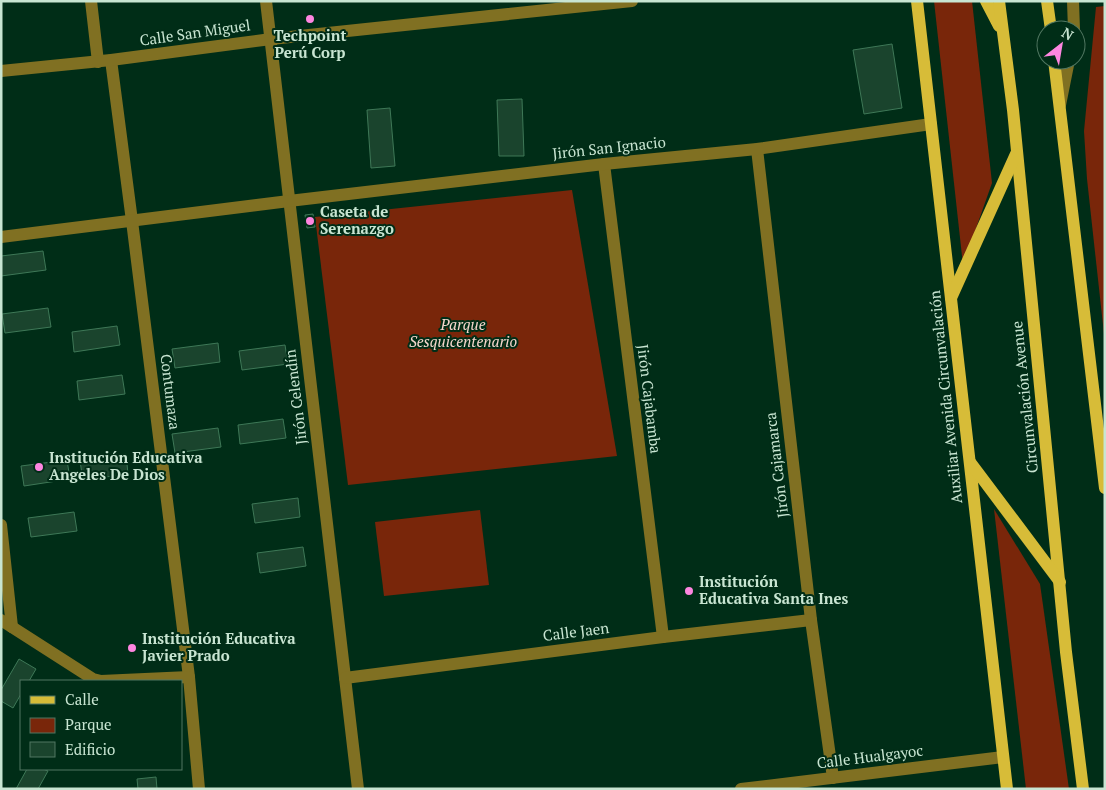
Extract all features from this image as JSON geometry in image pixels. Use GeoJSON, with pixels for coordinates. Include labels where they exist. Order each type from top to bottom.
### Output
{"type":"FeatureCollection","features":[{"type":"Feature","properties":{"kind":"main road","name":"Auxiliar Avenida Circunvalación"},"geometry":{"type":"LineString","coordinates":[[918,1],[1007,789]]}},
{"type":"Feature","properties":{"kind":"main road"},"geometry":{"type":"LineString","coordinates":[[986,1],[1003,33]]}},
{"type":"Feature","properties":{"kind":"main road","name":"Circunvalación Avenue"},"geometry":{"type":"LineString","coordinates":[[999,1],[1017,152],[1066,652],[1083,789]]}},
{"type":"Feature","properties":{"kind":"main road"},"geometry":{"type":"LineString","coordinates":[[1047,1],[1049,20]]}},
{"type":"Feature","properties":{"kind":"main road"},"geometry":{"type":"LineString","coordinates":[[1055,70],[1105,488]]}},
{"type":"Feature","properties":{"kind":"main road"},"geometry":{"type":"LineString","coordinates":[[951,298],[1017,152]]}},
{"type":"Feature","properties":{"kind":"main road"},"geometry":{"type":"LineString","coordinates":[[970,462],[1060,583]]}},
{"type":"Feature","properties":{"kind":"street","name":"Contumaza"},"geometry":{"type":"LineString","coordinates":[[91,1],[104,61],[132,221],[189,677],[199,789]]}},
{"type":"Feature","properties":{"kind":"street","name":"Jirón Celendín"},"geometry":{"type":"LineString","coordinates":[[266,1],[358,789]]}},
{"type":"Feature","properties":{"kind":"street","name":"Calle San Miguel"},"geometry":{"type":"LineString","coordinates":[[1,71],[104,61],[271,39],[632,1]]}},
{"type":"Feature","properties":{"kind":"street"},"geometry":{"type":"LineString","coordinates":[[1073,1],[1074,20]]}},
{"type":"Feature","properties":{"kind":"street"},"geometry":{"type":"LineString","coordinates":[[1060,105],[1067,70]]}},
{"type":"Feature","properties":{"kind":"street","name":"Jirón San Ignacio"},"geometry":{"type":"LineString","coordinates":[[132,221],[604,164],[757,149],[931,124]]}},
{"type":"Feature","properties":{"kind":"street","name":"Jirón Cajamarca"},"geometry":{"type":"LineString","coordinates":[[757,149],[811,620],[833,778]]}},
{"type":"Feature","properties":{"kind":"street","name":"Jirón Cajabamba"},"geometry":{"type":"LineString","coordinates":[[604,164],[662,637]]}},
{"type":"Feature","properties":{"kind":"street"},"geometry":{"type":"LineString","coordinates":[[1,237],[132,221]]}},
{"type":"Feature","properties":{"kind":"street"},"geometry":{"type":"LineString","coordinates":[[1,524],[7,623],[97,680]]}},
{"type":"Feature","properties":{"kind":"street","name":"Calle Jaen"},"geometry":{"type":"LineString","coordinates":[[345,678],[662,637],[811,620]]}},
{"type":"Feature","properties":{"kind":"street"},"geometry":{"type":"LineString","coordinates":[[123,680],[189,677]]}},
{"type":"Feature","properties":{"kind":"street","name":"Calle Hualgayoc"},"geometry":{"type":"LineString","coordinates":[[741,789],[1003,757]]}},
{"type":"Feature","properties":{"kind":"green space"},"geometry":{"type":"Polygon","coordinates":[[[934,1],[972,1],[992,183],[963,265],[934,1]]]}},
{"type":"Feature","properties":{"kind":"green space"},"geometry":{"type":"Polygon","coordinates":[[[1105,6],[1105,343],[1087,179],[1084,131],[1096,7],[1105,6]]]}},
{"type":"Feature","properties":{"kind":"green space","name":"Parque Sesquicentenario"},"geometry":{"type":"Polygon","coordinates":[[[572,190],[617,456],[348,485],[315,217],[572,190]]]}},
{"type":"Feature","properties":{"kind":"green space"},"geometry":{"type":"Polygon","coordinates":[[[994,509],[1040,584],[1069,789],[1026,789],[994,509]]]}},
{"type":"Feature","properties":{"kind":"green space"},"geometry":{"type":"Polygon","coordinates":[[[480,510],[489,585],[384,596],[375,522],[480,510]]]}},
{"type":"Feature","properties":{"kind":"building"},"geometry":{"type":"Polygon","coordinates":[[[892,44],[902,108],[864,114],[853,50],[892,44]]]}},
{"type":"Feature","properties":{"kind":"building"},"geometry":{"type":"Polygon","coordinates":[[[522,99],[524,156],[499,156],[497,100],[522,99]]]}},
{"type":"Feature","properties":{"kind":"building"},"geometry":{"type":"Polygon","coordinates":[[[390,108],[395,166],[371,168],[367,110],[390,108]]]}},
{"type":"Feature","properties":{"kind":"building","name":"Caseta de Serenazgo"},"geometry":{"type":"Polygon","coordinates":[[[313,214],[315,227],[307,228],[305,215],[313,214]]]}},
{"type":"Feature","properties":{"kind":"building"},"geometry":{"type":"Polygon","coordinates":[[[43,251],[46,270],[1,276],[1,256],[43,251]]]}},
{"type":"Feature","properties":{"kind":"building"},"geometry":{"type":"Polygon","coordinates":[[[48,308],[51,327],[5,333],[2,314],[48,308]]]}},
{"type":"Feature","properties":{"kind":"building"},"geometry":{"type":"Polygon","coordinates":[[[117,326],[120,345],[74,352],[72,332],[117,326]]]}},
{"type":"Feature","properties":{"kind":"building"},"geometry":{"type":"Polygon","coordinates":[[[218,343],[220,362],[175,368],[172,349],[218,343]]]}},
{"type":"Feature","properties":{"kind":"building"},"geometry":{"type":"Polygon","coordinates":[[[285,345],[288,364],[242,370],[239,351],[285,345]]]}},
{"type":"Feature","properties":{"kind":"building"},"geometry":{"type":"Polygon","coordinates":[[[122,375],[125,394],[79,400],[77,381],[122,375]]]}},
{"type":"Feature","properties":{"kind":"building"},"geometry":{"type":"Polygon","coordinates":[[[283,419],[286,438],[240,444],[238,425],[283,419]]]}},
{"type":"Feature","properties":{"kind":"building"},"geometry":{"type":"Polygon","coordinates":[[[218,428],[221,447],[175,453],[172,434],[218,428]]]}},
{"type":"Feature","properties":{"kind":"building"},"geometry":{"type":"Polygon","coordinates":[[[126,454],[128,474],[83,480],[80,461],[126,454]]]}},
{"type":"Feature","properties":{"kind":"building"},"geometry":{"type":"Polygon","coordinates":[[[67,460],[70,479],[24,486],[21,466],[67,460]]]}},
{"type":"Feature","properties":{"kind":"building"},"geometry":{"type":"Polygon","coordinates":[[[298,498],[300,517],[255,523],[252,504],[298,498]]]}},
{"type":"Feature","properties":{"kind":"building"},"geometry":{"type":"Polygon","coordinates":[[[74,512],[77,531],[31,537],[28,518],[74,512]]]}},
{"type":"Feature","properties":{"kind":"building"},"geometry":{"type":"Polygon","coordinates":[[[303,547],[306,566],[260,573],[257,553],[303,547]]]}},
{"type":"Feature","properties":{"kind":"building"},"geometry":{"type":"Polygon","coordinates":[[[19,659],[36,669],[30,680],[20,680],[20,696],[13,708],[1,701],[1,690],[19,659]]]}},
{"type":"Feature","properties":{"kind":"building"},"geometry":{"type":"Polygon","coordinates":[[[26,770],[48,771],[38,789],[16,789],[26,770]]]}},
{"type":"Feature","properties":{"kind":"building"},"geometry":{"type":"Polygon","coordinates":[[[156,777],[157,789],[138,789],[137,779],[156,777]]]}},
{"type":"Feature","properties":{"kind":"place","name":"Techpoint Perú Corp"},"geometry":{"type":"Point","coordinates":[310,19]}},
{"type":"Feature","properties":{"kind":"place","name":"Caseta de Serenazgo"},"geometry":{"type":"Point","coordinates":[310,221]}},
{"type":"Feature","properties":{"kind":"place","name":"Institución Educativa Angeles De Dios"},"geometry":{"type":"Point","coordinates":[39,467]}},
{"type":"Feature","properties":{"kind":"place","name":"Institución Educativa Santa Ines"},"geometry":{"type":"Point","coordinates":[689,591]}},
{"type":"Feature","properties":{"kind":"place","name":"Institución Educativa Javier Prado"},"geometry":{"type":"Point","coordinates":[132,648]}}]}
